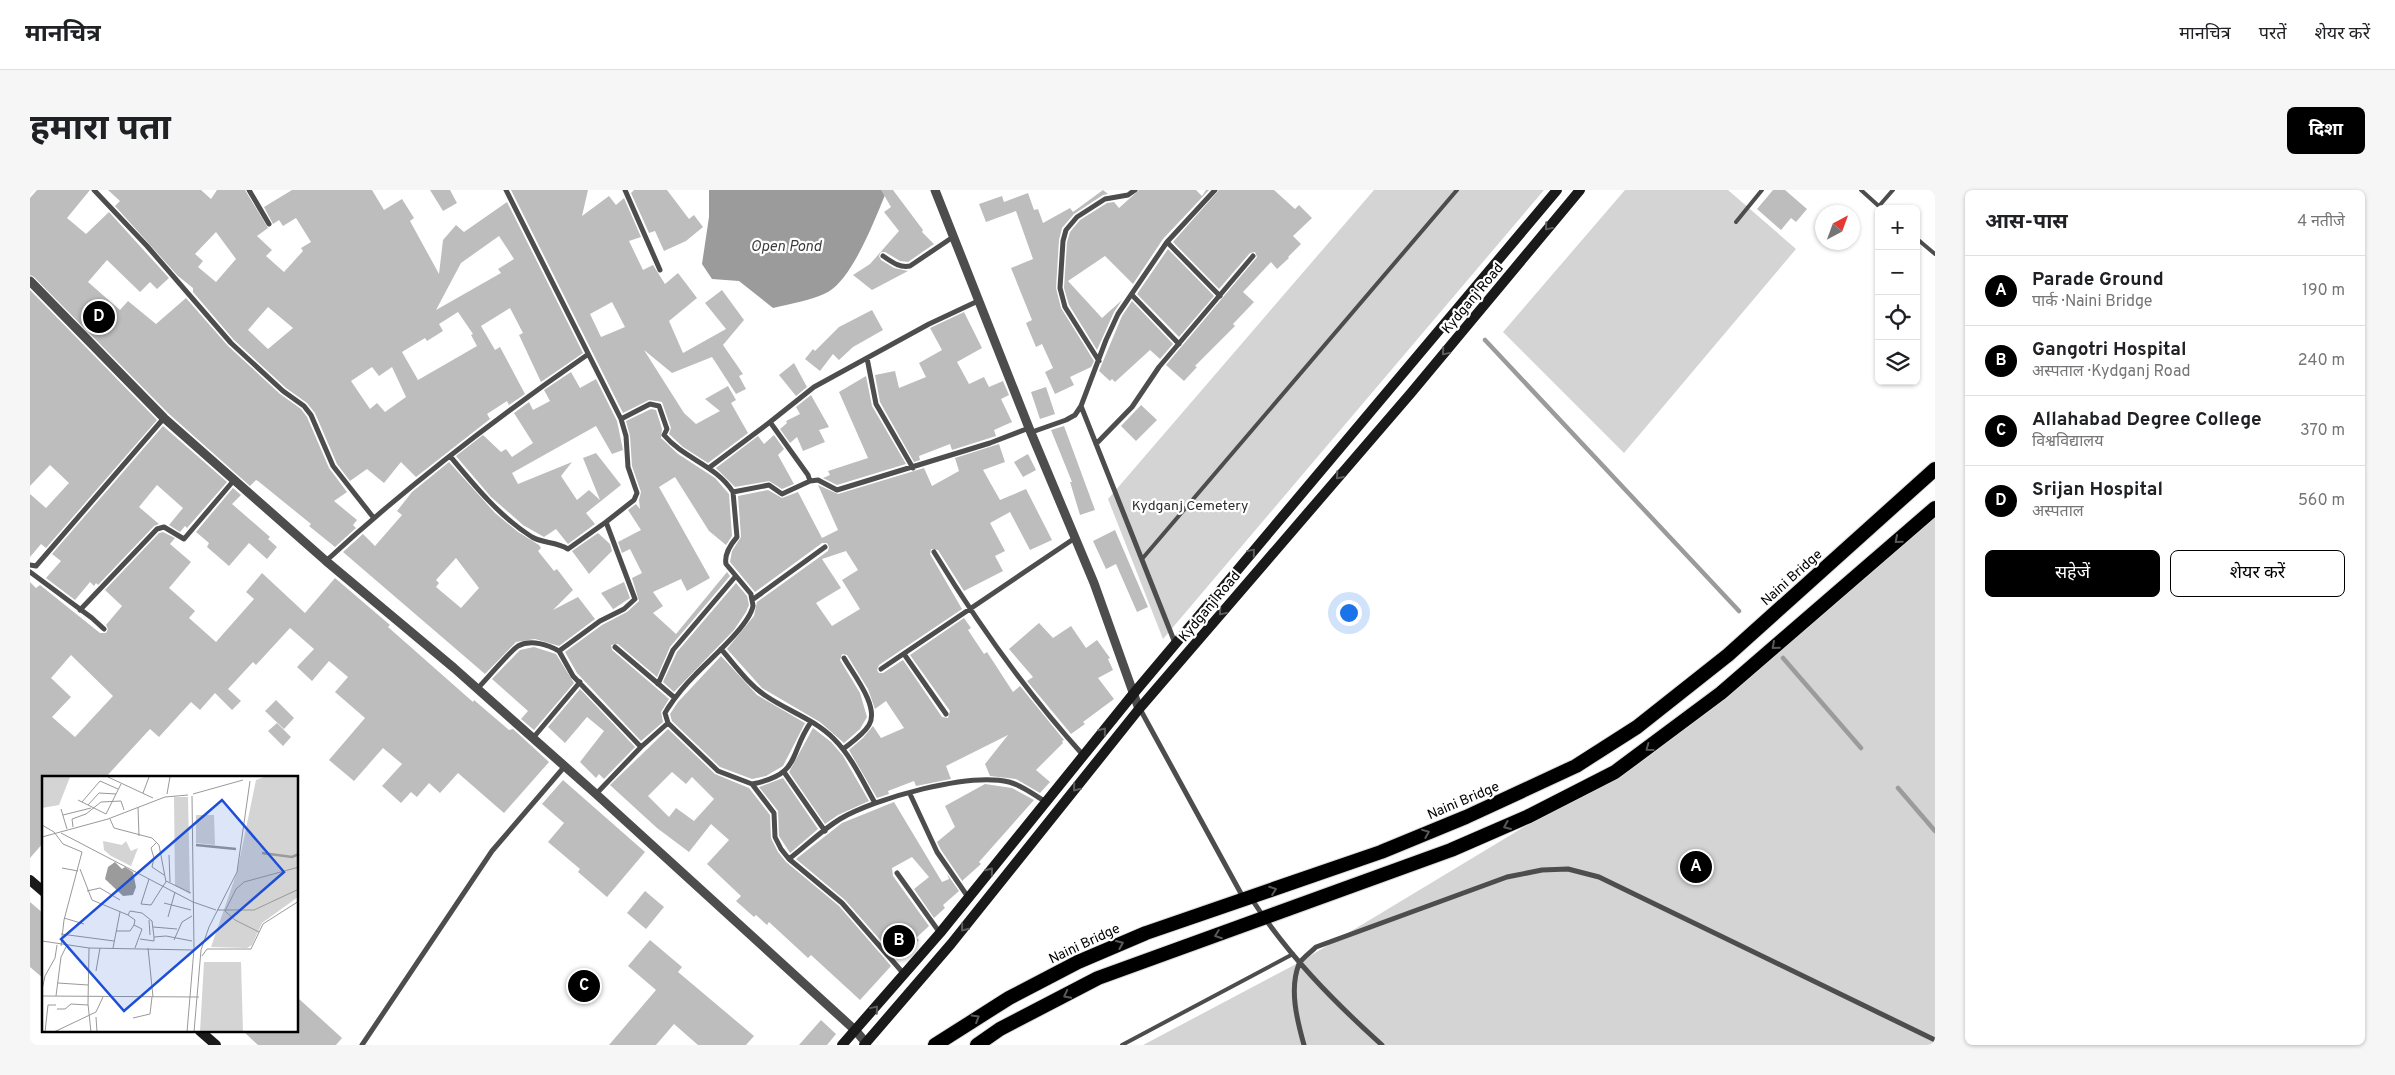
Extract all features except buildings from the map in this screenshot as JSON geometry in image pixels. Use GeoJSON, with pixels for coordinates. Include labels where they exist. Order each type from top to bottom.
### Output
{"type":"FeatureCollection","features":[{"type":"Feature","properties":{"kind":"highway","name":"Naini Bridge"},"geometry":{"type":"LineString","coordinates":[[935,1045],[1009,998],[1078,962],[1146,933],[1380,852],[1466,817],[1576,766],[1637,727],[1728,655],[1935,469]]}},
{"type":"Feature","properties":{"kind":"highway"},"geometry":{"type":"LineString","coordinates":[[978,1045],[1000,1029],[1098,978],[1451,850],[1529,816],[1615,772],[1721,693],[1935,508]]}},
{"type":"Feature","properties":{"kind":"main road","name":"Kydganj Road"},"geometry":{"type":"LineString","coordinates":[[842,1045],[856,1032],[940,933],[1134,692],[1557,190]]}},
{"type":"Feature","properties":{"kind":"main road","name":"Kydganj Road"},"geometry":{"type":"LineString","coordinates":[[865,1044],[950,944],[1140,709],[1411,393],[1580,190]]}},
{"type":"Feature","properties":{"kind":"main road"},"geometry":{"type":"LineString","coordinates":[[30,880],[42,890]]}},
{"type":"Feature","properties":{"kind":"main road"},"geometry":{"type":"LineString","coordinates":[[201,1032],[216,1045]]}},
{"type":"Feature","properties":{"kind":"street"},"geometry":{"type":"LineString","coordinates":[[94,190],[147,246],[231,343],[283,391],[304,406],[311,416],[338,473],[373,517]]}},
{"type":"Feature","properties":{"kind":"street"},"geometry":{"type":"LineString","coordinates":[[249,190],[270,224]]}},
{"type":"Feature","properties":{"kind":"street"},"geometry":{"type":"LineString","coordinates":[[450,456],[474,486],[504,515],[541,542],[559,543],[568,549],[634,500],[637,493],[628,467],[626,436],[621,419],[587,355],[506,190]]}},
{"type":"Feature","properties":{"kind":"street"},"geometry":{"type":"LineString","coordinates":[[625,190],[660,270]]}},
{"type":"Feature","properties":{"kind":"street"},"geometry":{"type":"LineString","coordinates":[[935,190],[978,301],[1075,538],[1140,709],[1248,899],[1336,1003],[1382,1045]]}},
{"type":"Feature","properties":{"kind":"street"},"geometry":{"type":"LineString","coordinates":[[1099,360],[1065,307],[1060,288],[1062,241],[1066,230],[1077,217],[1105,199],[1128,195],[1135,190]]}},
{"type":"Feature","properties":{"kind":"street"},"geometry":{"type":"LineString","coordinates":[[733,492],[769,485],[782,494],[810,481],[818,480],[837,490],[1066,420],[1075,415],[1081,406],[1118,314],[1167,242],[1215,190]]}},
{"type":"Feature","properties":{"kind":"street"},"geometry":{"type":"LineString","coordinates":[[883,256],[897,265],[910,266],[953,237]]}},
{"type":"Feature","properties":{"kind":"street"},"geometry":{"type":"LineString","coordinates":[[1167,242],[1220,296]]}},
{"type":"Feature","properties":{"kind":"street"},"geometry":{"type":"LineString","coordinates":[[1096,444],[1132,407],[1159,367],[1253,256]]}},
{"type":"Feature","properties":{"kind":"street"},"geometry":{"type":"LineString","coordinates":[[30,281],[164,418],[596,794],[856,1032],[865,1044]]}},
{"type":"Feature","properties":{"kind":"street"},"geometry":{"type":"LineString","coordinates":[[1132,295],[1179,344]]}},
{"type":"Feature","properties":{"kind":"street"},"geometry":{"type":"LineString","coordinates":[[710,467],[814,387],[951,313],[978,301]]}},
{"type":"Feature","properties":{"kind":"street"},"geometry":{"type":"LineString","coordinates":[[326,560],[373,517],[450,456],[527,396],[587,355]]}},
{"type":"Feature","properties":{"kind":"street"},"geometry":{"type":"LineString","coordinates":[[867,358],[876,404],[913,468]]}},
{"type":"Feature","properties":{"kind":"street"},"geometry":{"type":"LineString","coordinates":[[621,419],[650,404],[659,406],[667,429],[664,435],[676,449],[710,467],[726,481],[733,492],[737,537],[732,543],[725,559],[735,577],[751,594],[753,606],[722,649],[675,698],[666,713],[668,723],[718,771],[752,784],[774,813],[777,843],[789,859],[842,903],[905,974]]}},
{"type":"Feature","properties":{"kind":"street"},"geometry":{"type":"LineString","coordinates":[[1081,406],[1175,643]]}},
{"type":"Feature","properties":{"kind":"street"},"geometry":{"type":"LineString","coordinates":[[30,565],[36,566],[164,418]]}},
{"type":"Feature","properties":{"kind":"street"},"geometry":{"type":"LineString","coordinates":[[770,422],[808,474],[810,481]]}},
{"type":"Feature","properties":{"kind":"street"},"geometry":{"type":"LineString","coordinates":[[80,610],[156,529],[164,526],[184,540],[235,479]]}},
{"type":"Feature","properties":{"kind":"street"},"geometry":{"type":"LineString","coordinates":[[560,651],[600,620],[624,609],[634,599],[606,522]]}},
{"type":"Feature","properties":{"kind":"street"},"geometry":{"type":"LineString","coordinates":[[881,669],[1075,538]]}},
{"type":"Feature","properties":{"kind":"street"},"geometry":{"type":"LineString","coordinates":[[752,600],[825,547]]}},
{"type":"Feature","properties":{"kind":"street"},"geometry":{"type":"LineString","coordinates":[[934,552],[970,610],[1021,683],[1084,755]]}},
{"type":"Feature","properties":{"kind":"street"},"geometry":{"type":"LineString","coordinates":[[30,572],[104,629]]}},
{"type":"Feature","properties":{"kind":"street"},"geometry":{"type":"LineString","coordinates":[[658,684],[673,650],[735,577]]}},
{"type":"Feature","properties":{"kind":"street"},"geometry":{"type":"LineString","coordinates":[[477,689],[519,646],[539,643],[550,646],[560,651],[573,676],[641,747]]}},
{"type":"Feature","properties":{"kind":"street"},"geometry":{"type":"LineString","coordinates":[[615,647],[675,698]]}},
{"type":"Feature","properties":{"kind":"street"},"geometry":{"type":"LineString","coordinates":[[722,649],[754,688],[829,734],[843,749],[875,803]]}},
{"type":"Feature","properties":{"kind":"street"},"geometry":{"type":"LineString","coordinates":[[904,654],[946,714]]}},
{"type":"Feature","properties":{"kind":"street"},"geometry":{"type":"LineString","coordinates":[[843,749],[861,735],[870,725],[873,717],[871,704],[844,658]]}},
{"type":"Feature","properties":{"kind":"street"},"geometry":{"type":"LineString","coordinates":[[533,738],[580,682]]}},
{"type":"Feature","properties":{"kind":"street"},"geometry":{"type":"LineString","coordinates":[[752,784],[775,778],[790,766],[804,732],[811,722]]}},
{"type":"Feature","properties":{"kind":"street"},"geometry":{"type":"LineString","coordinates":[[596,794],[641,747],[668,723]]}},
{"type":"Feature","properties":{"kind":"street"},"geometry":{"type":"LineString","coordinates":[[362,1045],[492,851],[564,766]]}},
{"type":"Feature","properties":{"kind":"street"},"geometry":{"type":"LineString","coordinates":[[784,772],[824,830]]}},
{"type":"Feature","properties":{"kind":"street"},"geometry":{"type":"LineString","coordinates":[[789,859],[839,820],[875,803],[944,784],[992,780],[1010,782],[1046,802]]}},
{"type":"Feature","properties":{"kind":"street"},"geometry":{"type":"LineString","coordinates":[[910,794],[937,852],[968,898]]}},
{"type":"Feature","properties":{"kind":"street"},"geometry":{"type":"LineString","coordinates":[[1304,1045],[1296,1016],[1295,987],[1300,962],[1316,948],[1507,877],[1542,870],[1568,869],[1599,877],[1935,1040]]}},
{"type":"Feature","properties":{"kind":"street"},"geometry":{"type":"LineString","coordinates":[[897,873],[940,933]]}},
{"type":"Feature","properties":{"kind":"lane"},"geometry":{"type":"LineString","coordinates":[[1142,559],[1456,190]]}},
{"type":"Feature","properties":{"kind":"lane"},"geometry":{"type":"LineString","coordinates":[[1736,222],[1762,190]]}},
{"type":"Feature","properties":{"kind":"lane"},"geometry":{"type":"LineString","coordinates":[[1860,190],[1879,205]]}},
{"type":"Feature","properties":{"kind":"lane"},"geometry":{"type":"LineString","coordinates":[[1882,205],[1893,190]]}},
{"type":"Feature","properties":{"kind":"lane"},"geometry":{"type":"LineString","coordinates":[[1920,241],[1935,254]]}},
{"type":"Feature","properties":{"kind":"lane"},"geometry":{"type":"LineString","coordinates":[[1122,1045],[1293,954]]}},
{"type":"Feature","properties":{"kind":"green space","name":"Kydganj Cemetery"},"geometry":{"type":"Polygon","coordinates":[[[1374,190],[1544,190],[1163,639],[1108,499],[1374,190]]]}},
{"type":"Feature","properties":{"kind":"green space"},"geometry":{"type":"Polygon","coordinates":[[[1625,190],[1728,190],[1796,249],[1624,453],[1503,332],[1625,190]]]}},
{"type":"Feature","properties":{"kind":"green space"},"geometry":{"type":"Polygon","coordinates":[[[1935,507],[1935,1045],[1143,1045],[1300,962],[1615,772],[1935,507]]]}},
{"type":"Feature","properties":{"kind":"water","name":"Open Pond"},"geometry":{"type":"Polygon","coordinates":[[[709,190],[887,190],[863,246],[855,261],[837,285],[828,292],[816,297],[773,308],[739,281],[712,279],[702,264],[709,217],[709,190]]]}},
{"type":"Feature","properties":{"kind":"waterway"},"geometry":{"type":"LineString","coordinates":[[1485,340],[1739,611]]}},
{"type":"Feature","properties":{"kind":"waterway"},"geometry":{"type":"LineString","coordinates":[[1783,658],[1861,748]]}},
{"type":"Feature","properties":{"kind":"waterway"},"geometry":{"type":"LineString","coordinates":[[1898,788],[1935,831]]}},
{"type":"Feature","properties":{"kind":"place","name":"Srijan Hospital"},"geometry":{"type":"Point","coordinates":[99,317]}},
{"type":"Feature","properties":{"kind":"place","name":"Parade Ground"},"geometry":{"type":"Point","coordinates":[1696,867]}},
{"type":"Feature","properties":{"kind":"place","name":"Gangotri Hospital"},"geometry":{"type":"Point","coordinates":[899,941]}},
{"type":"Feature","properties":{"kind":"place","name":"Allahabad Degree College"},"geometry":{"type":"Point","coordinates":[584,986]}}]}
